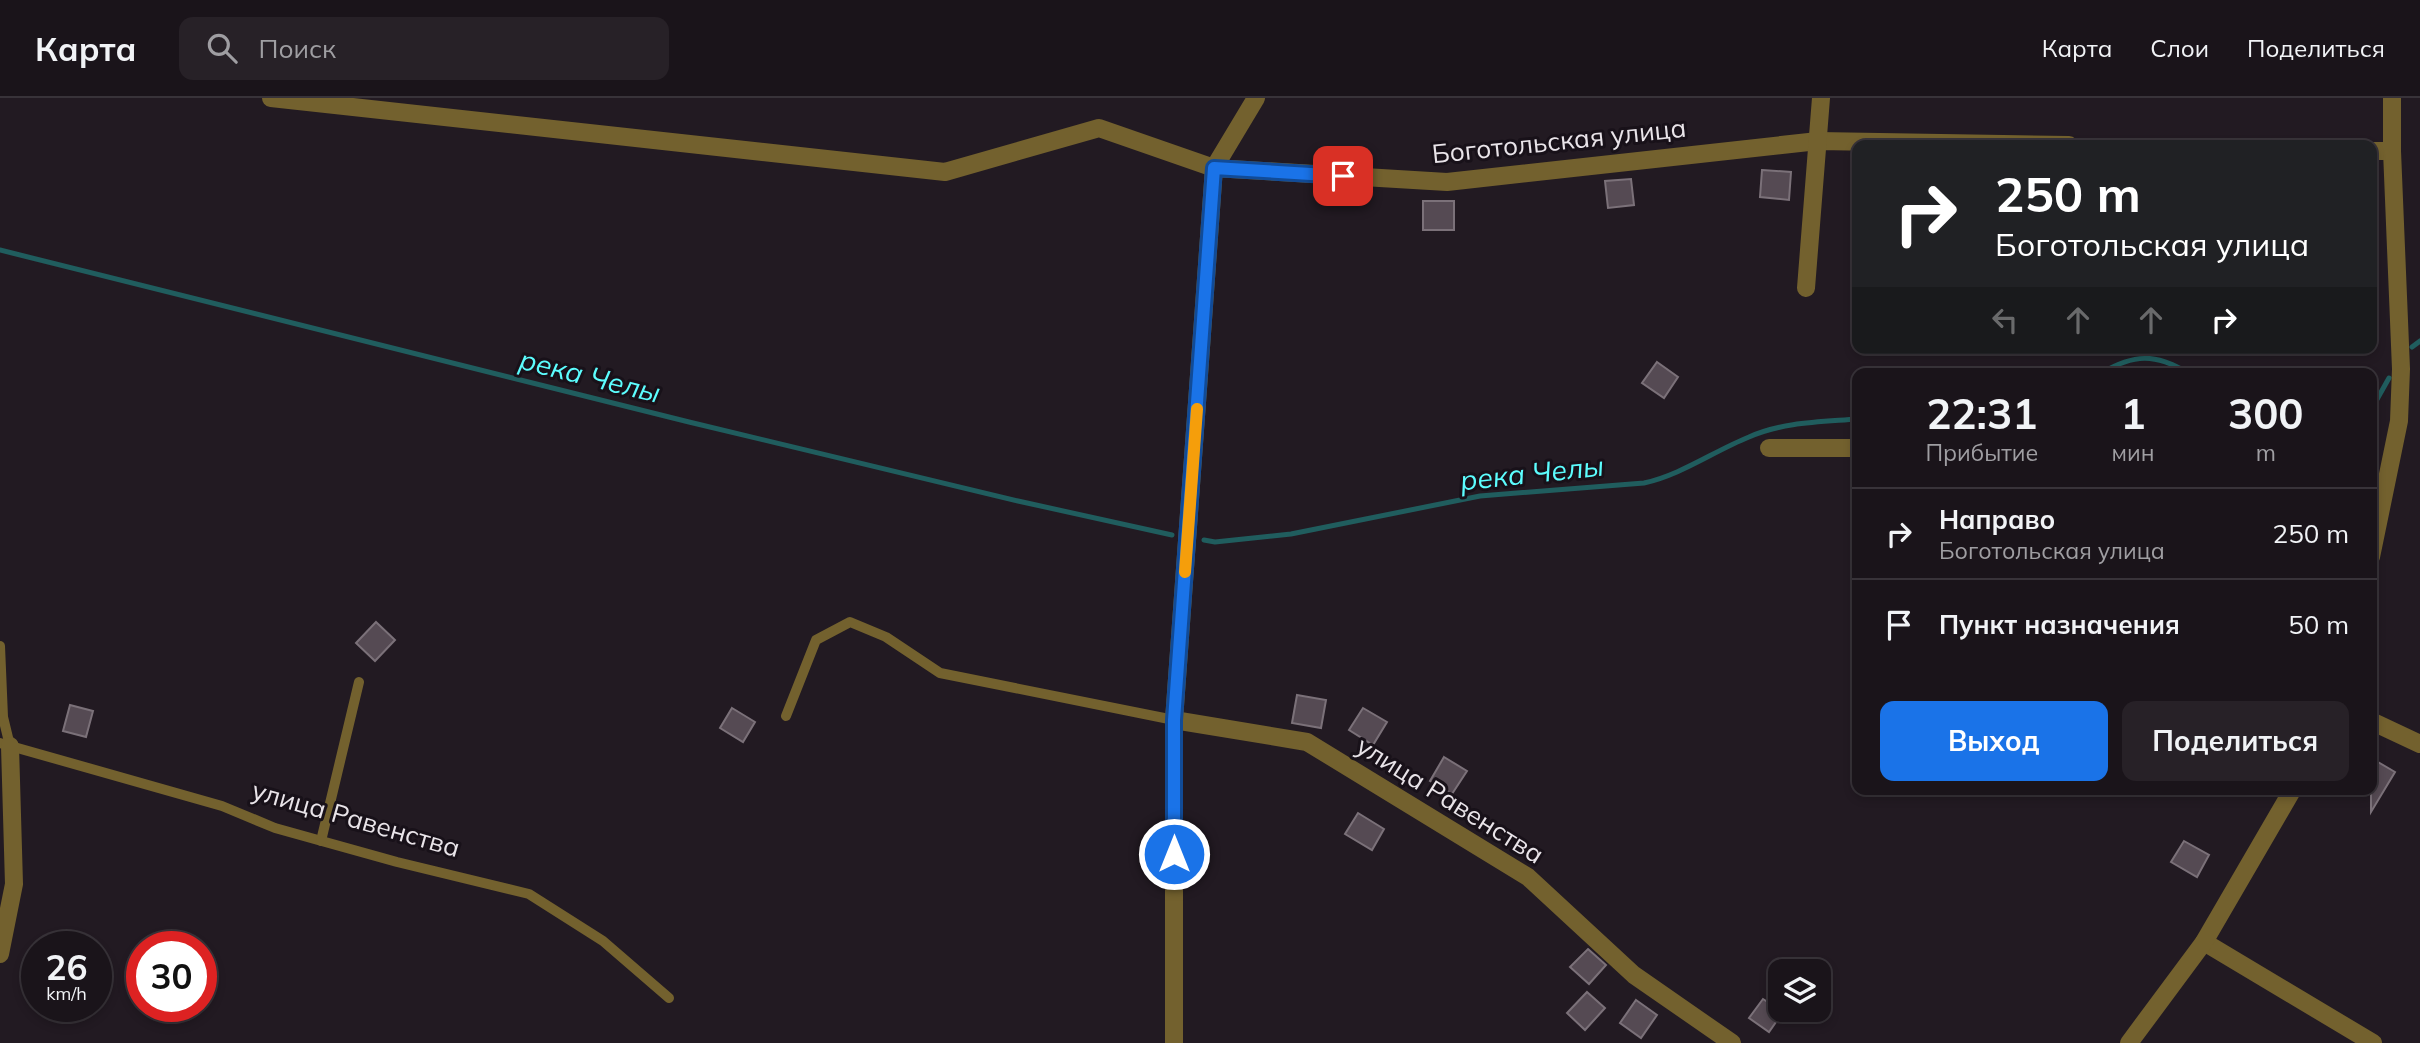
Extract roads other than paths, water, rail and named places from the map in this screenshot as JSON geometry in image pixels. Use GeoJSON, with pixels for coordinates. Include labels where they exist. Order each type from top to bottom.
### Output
{"type":"FeatureCollection","features":[{"type":"Feature","properties":{"kind":"street","name":"Боготольская улица"},"geometry":{"type":"LineString","coordinates":[[271,98],[945,172],[1099,128],[1214,168],[1447,182],[1818,141],[1852,142]]}},
{"type":"Feature","properties":{"kind":"street"},"geometry":{"type":"LineString","coordinates":[[1174,1043],[1174,720],[1214,168],[1256,98]]}},
{"type":"Feature","properties":{"kind":"street"},"geometry":{"type":"LineString","coordinates":[[1806,288],[1821,98]]}},
{"type":"Feature","properties":{"kind":"street"},"geometry":{"type":"LineString","coordinates":[[2377,528],[2399,421],[2401,369],[2392,98]]}},
{"type":"Feature","properties":{"kind":"street"},"geometry":{"type":"LineString","coordinates":[[2377,151],[2392,151]]}},
{"type":"Feature","properties":{"kind":"street"},"geometry":{"type":"LineString","coordinates":[[1769,448],[1852,448]]}},
{"type":"Feature","properties":{"kind":"street","name":"улица Равенства"},"geometry":{"type":"LineString","coordinates":[[1174,720],[1307,742],[1528,877],[1634,975],[1732,1043]]}},
{"type":"Feature","properties":{"kind":"street"},"geometry":{"type":"LineString","coordinates":[[2377,724],[2420,744]]}},
{"type":"Feature","properties":{"kind":"street"},"geometry":{"type":"LineString","coordinates":[[0,954],[14,884],[5,744]]}},
{"type":"Feature","properties":{"kind":"street"},"geometry":{"type":"LineString","coordinates":[[2129,1043],[2204,942],[2290,795]]}},
{"type":"Feature","properties":{"kind":"street"},"geometry":{"type":"LineString","coordinates":[[2204,942],[2373,1043]]}},
{"type":"Feature","properties":{"kind":"lane"},"geometry":{"type":"LineString","coordinates":[[786,716],[816,640],[850,622],[886,638],[940,673],[1174,720]]}},
{"type":"Feature","properties":{"kind":"lane"},"geometry":{"type":"LineString","coordinates":[[0,646],[5,744]]}},
{"type":"Feature","properties":{"kind":"lane"},"geometry":{"type":"LineString","coordinates":[[321,841],[359,681]]}},
{"type":"Feature","properties":{"kind":"lane","name":"улица Равенства"},"geometry":{"type":"LineString","coordinates":[[5,744],[222,806],[275,828],[397,862],[529,894],[603,941],[669,998]]}},
{"type":"Feature","properties":{"kind":"waterway","name":"река Челы"},"geometry":{"type":"LineString","coordinates":[[0,250],[689,422],[1172,535]]}},
{"type":"Feature","properties":{"kind":"waterway","name":"река Челы"},"geometry":{"type":"LineString","coordinates":[[2412,347],[2420,341]]}},
{"type":"Feature","properties":{"kind":"waterway","name":"река Челы"},"geometry":{"type":"LineString","coordinates":[[2111,368],[2144,358],[2179,368]]}},
{"type":"Feature","properties":{"kind":"waterway","name":"река Челы"},"geometry":{"type":"LineString","coordinates":[[2377,399],[2389,378]]}},
{"type":"Feature","properties":{"kind":"waterway","name":"река Челы"},"geometry":{"type":"LineString","coordinates":[[1204,540],[1215,542],[1291,534],[1480,496],[1644,483],[1684,469],[1736,443],[1775,428],[1852,419]]}}]}
